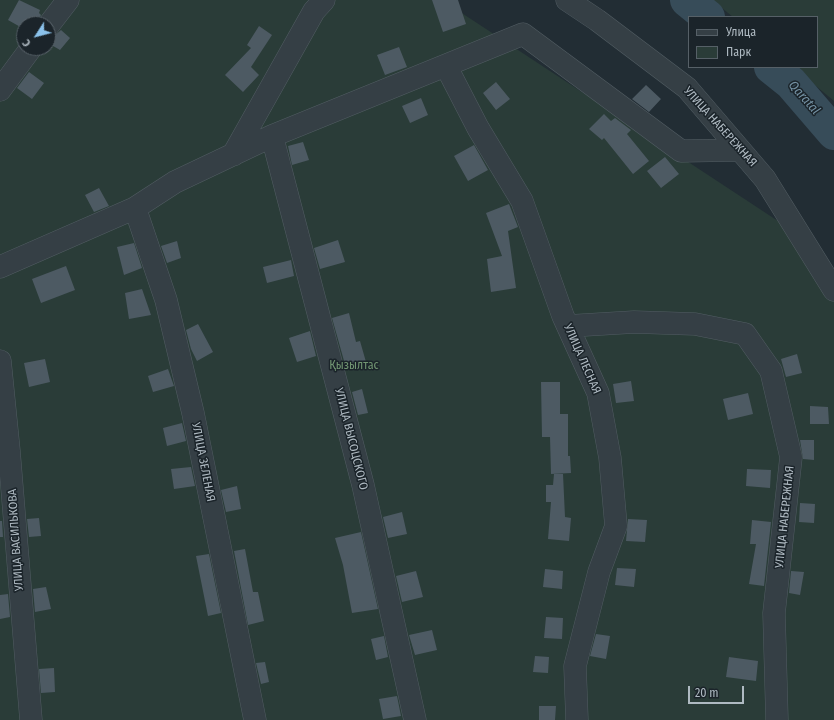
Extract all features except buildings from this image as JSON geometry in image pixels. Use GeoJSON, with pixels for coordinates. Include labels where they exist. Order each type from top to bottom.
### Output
{"type":"FeatureCollection","features":[{"type":"Feature","properties":{"kind":"street"},"geometry":{"type":"LineString","coordinates":[[56,16],[68,0]]}},
{"type":"Feature","properties":{"kind":"street","name":"УЛИЦА НАБЕРЕЖНАЯ"},"geometry":{"type":"LineString","coordinates":[[567,0],[597,20],[687,88],[766,179],[834,290]]}},
{"type":"Feature","properties":{"kind":"street"},"geometry":{"type":"LineString","coordinates":[[233,155],[318,4]]}},
{"type":"Feature","properties":{"kind":"street"},"geometry":{"type":"LineString","coordinates":[[0,267],[135,208],[176,182],[272,136],[523,34],[681,151],[740,150]]}},
{"type":"Feature","properties":{"kind":"street"},"geometry":{"type":"LineString","coordinates":[[0,90],[25,56]]}},
{"type":"Feature","properties":{"kind":"street","name":"УЛИЦА ЛЕСНАЯ"},"geometry":{"type":"LineString","coordinates":[[446,66],[478,128],[522,201],[568,326],[598,393],[610,458],[616,526],[599,572],[575,666],[577,720]]}},
{"type":"Feature","properties":{"kind":"street","name":"УЛИЦА ВЫСОЦСКОГО"},"geometry":{"type":"LineString","coordinates":[[272,136],[363,485],[415,720]]}},
{"type":"Feature","properties":{"kind":"street","name":"УЛИЦА ЗЕЛЕНАЯ"},"geometry":{"type":"LineString","coordinates":[[135,208],[166,300],[193,413],[255,720]]}},
{"type":"Feature","properties":{"kind":"street","name":"УЛИЦА НАБЕРЕЖНАЯ"},"geometry":{"type":"LineString","coordinates":[[568,326],[634,322],[695,324],[745,334],[771,370],[792,457],[774,613],[777,720]]}},
{"type":"Feature","properties":{"kind":"street","name":"УЛИЦА ВАСИЛЬКОВА"},"geometry":{"type":"LineString","coordinates":[[0,361],[10,450],[31,720]]}},
{"type":"Feature","properties":{"kind":"green space","name":"Қызылтас"},"geometry":{"type":"Polygon","coordinates":[[[0,0],[442,0],[816,246],[834,299],[834,720],[0,720],[0,0]]]}},
{"type":"Feature","properties":{"kind":"green space"},"geometry":{"type":"Polygon","coordinates":[[[712,0],[834,0],[834,101],[794,68],[818,68],[818,16],[732,16],[712,0]]]}},
{"type":"Feature","properties":{"kind":"waterway","name":"Qaratal"},"geometry":{"type":"LineString","coordinates":[[687,0],[707,16]]}},
{"type":"Feature","properties":{"kind":"waterway","name":"Qaratal"},"geometry":{"type":"LineString","coordinates":[[772,68],[791,83],[834,133]]}}]}
